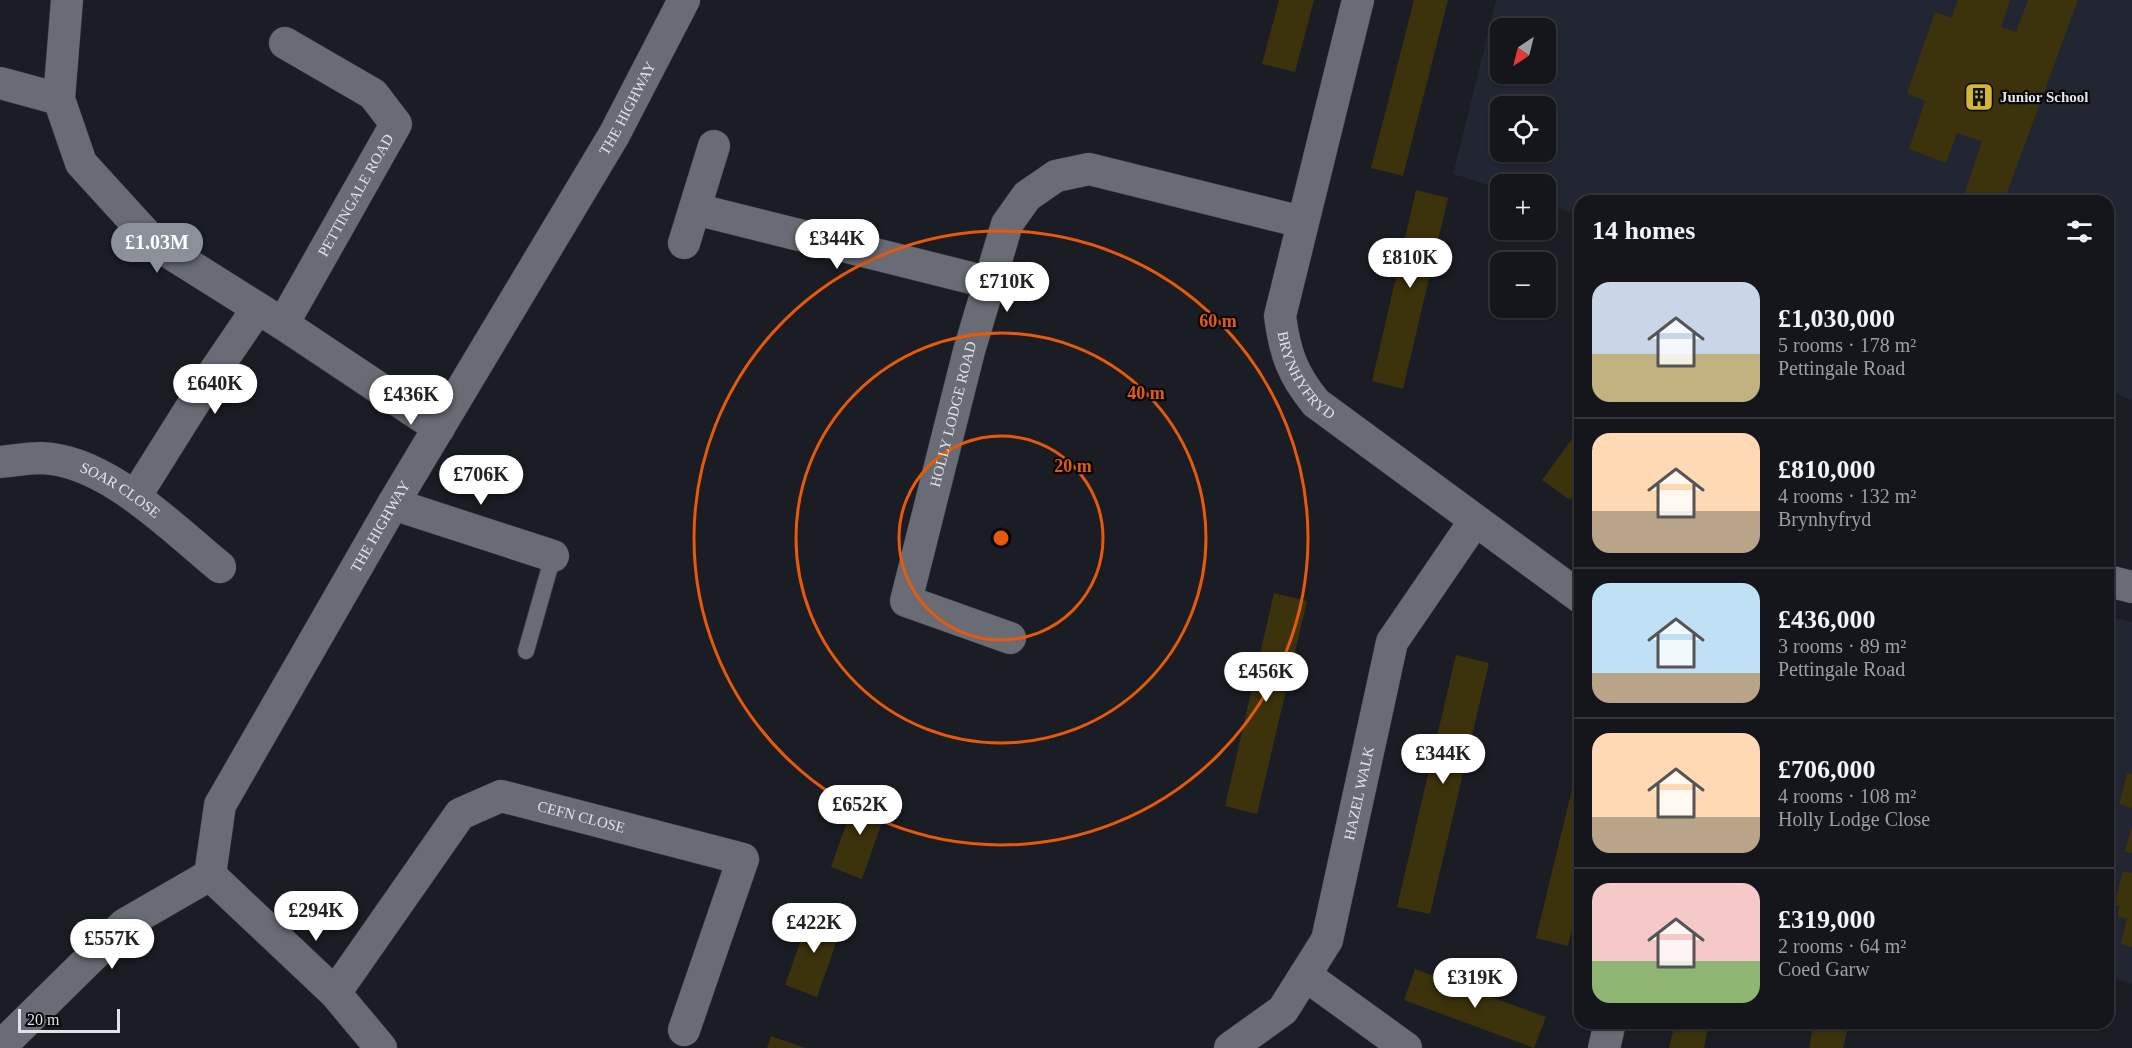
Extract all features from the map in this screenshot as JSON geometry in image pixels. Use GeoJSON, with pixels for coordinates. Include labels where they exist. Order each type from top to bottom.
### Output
{"type":"FeatureCollection","features":[{"type":"Feature","properties":{"kind":"street"},"geometry":{"type":"LineString","coordinates":[[67,0],[59,99],[81,163],[154,243],[270,316],[439,428]]}},
{"type":"Feature","properties":{"kind":"street","name":"THE HIGHWAY"},"geometry":{"type":"LineString","coordinates":[[210,875],[220,805],[393,504],[614,135],[684,0]]}},
{"type":"Feature","properties":{"kind":"street","name":"BRYNHYFRYD"},"geometry":{"type":"LineString","coordinates":[[1358,0],[1280,316],[1284,346],[1296,379],[1316,403],[1474,522],[1574,586]]}},
{"type":"Feature","properties":{"kind":"street","name":"PETTINGALE ROAD"},"geometry":{"type":"LineString","coordinates":[[135,497],[204,387],[270,316],[396,124],[374,94],[285,43]]}},
{"type":"Feature","properties":{"kind":"street"},"geometry":{"type":"LineString","coordinates":[[0,83],[59,99]]}},
{"type":"Feature","properties":{"kind":"street"},"geometry":{"type":"LineString","coordinates":[[684,243],[714,146]]}},
{"type":"Feature","properties":{"kind":"street","name":"HOLLY LODGE ROAD"},"geometry":{"type":"LineString","coordinates":[[1010,638],[906,601],[969,351],[1007,224],[1027,196],[1056,176],[1089,169],[1302,222]]}},
{"type":"Feature","properties":{"kind":"street"},"geometry":{"type":"LineString","coordinates":[[695,209],[991,283]]}},
{"type":"Feature","properties":{"kind":"street","name":"SOAR CLOSE"},"geometry":{"type":"LineString","coordinates":[[0,462],[43,458],[87,469],[135,497],[220,567]]}},
{"type":"Feature","properties":{"kind":"street"},"geometry":{"type":"LineString","coordinates":[[393,504],[553,556]]}},
{"type":"Feature","properties":{"kind":"street","name":"HAZEL WALK"},"geometry":{"type":"LineString","coordinates":[[1230,1048],[1283,1010],[1327,940],[1392,642],[1474,522]]}},
{"type":"Feature","properties":{"kind":"street"},"geometry":{"type":"LineString","coordinates":[[2114,582],[2132,587]]}},
{"type":"Feature","properties":{"kind":"street","name":"CEFN CLOSE"},"geometry":{"type":"LineString","coordinates":[[335,993],[460,814],[501,796],[743,859],[686,1039]]}},
{"type":"Feature","properties":{"kind":"street"},"geometry":{"type":"LineString","coordinates":[[0,1047],[125,924],[210,875],[335,993],[381,1048]]}},
{"type":"Feature","properties":{"kind":"street"},"geometry":{"type":"LineString","coordinates":[[1305,975],[1406,1048]]}},
{"type":"Feature","properties":{"kind":"street"},"geometry":{"type":"LineString","coordinates":[[1604,1048],[1609,1029]]}},
{"type":"Feature","properties":{"kind":"lane"},"geometry":{"type":"LineString","coordinates":[[526,651],[553,556]]}},
{"type":"Feature","properties":{"kind":"shaded area"},"geometry":{"type":"Polygon","coordinates":[[[1496,0],[2132,0],[2132,400],[2114,393],[2114,195],[1574,195],[1574,213],[1556,208],[1556,174],[1490,174],[1490,186],[1453,174],[1490,24],[1490,84],[1556,84],[1556,18],[1492,18],[1496,0]]]}},
{"type":"Feature","properties":{"kind":"shaded area"},"geometry":{"type":"Polygon","coordinates":[[[2114,618],[2132,622],[2132,984],[2114,980],[2114,618]]]}},
{"type":"Feature","properties":{"kind":"building"},"geometry":{"type":"Polygon","coordinates":[[[1279,0],[1314,0],[1295,72],[1262,64],[1279,0]]]}},
{"type":"Feature","properties":{"kind":"building"},"geometry":{"type":"Polygon","coordinates":[[[1414,0],[1448,0],[1403,176],[1371,168],[1414,0]]]}},
{"type":"Feature","properties":{"kind":"building","name":"Junior School"},"geometry":{"type":"Polygon","coordinates":[[[1958,0],[2010,0],[2001,27],[2016,32],[2028,0],[2078,0],[2006,195],[1964,195],[1982,141],[1957,133],[1946,163],[1909,149],[1925,101],[1907,93],[1935,12],[1951,18],[1958,0]]]}},
{"type":"Feature","properties":{"kind":"building"},"geometry":{"type":"Polygon","coordinates":[[[1416,190],[1448,198],[1403,389],[1372,381],[1416,190]]]}},
{"type":"Feature","properties":{"kind":"building"},"geometry":{"type":"Polygon","coordinates":[[[1574,436],[1574,494],[1570,500],[1542,480],[1574,436]]]}},
{"type":"Feature","properties":{"kind":"building"},"geometry":{"type":"Polygon","coordinates":[[[1274,593],[1307,601],[1257,814],[1225,806],[1274,593]]]}},
{"type":"Feature","properties":{"kind":"building"},"geometry":{"type":"Polygon","coordinates":[[[1456,655],[1489,663],[1430,914],[1397,907],[1456,655]]]}},
{"type":"Feature","properties":{"kind":"building"},"geometry":{"type":"Polygon","coordinates":[[[2127,773],[2132,774],[2132,808],[2119,804],[2127,773]]]}},
{"type":"Feature","properties":{"kind":"building"},"geometry":{"type":"Polygon","coordinates":[[[1574,781],[1574,923],[1568,946],[1536,938],[1574,781]]]}},
{"type":"Feature","properties":{"kind":"building"},"geometry":{"type":"Polygon","coordinates":[[[857,794],[888,805],[862,879],[831,867],[857,794]]]}},
{"type":"Feature","properties":{"kind":"building"},"geometry":{"type":"Polygon","coordinates":[[[2132,828],[2132,853],[2125,852],[2132,828]]]}},
{"type":"Feature","properties":{"kind":"building"},"geometry":{"type":"Polygon","coordinates":[[[2123,871],[2132,873],[2132,947],[2121,944],[2127,919],[2117,916],[2120,906],[2114,905],[2123,871]]]}},
{"type":"Feature","properties":{"kind":"building"},"geometry":{"type":"Polygon","coordinates":[[[811,912],[843,923],[817,997],[785,985],[811,912]]]}},
{"type":"Feature","properties":{"kind":"building"},"geometry":{"type":"Polygon","coordinates":[[[1415,969],[1546,1017],[1534,1048],[1404,1000],[1415,969]]]}},
{"type":"Feature","properties":{"kind":"building"},"geometry":{"type":"Polygon","coordinates":[[[1674,1029],[1708,1029],[1704,1048],[1669,1048],[1674,1029]]]}},
{"type":"Feature","properties":{"kind":"building"},"geometry":{"type":"Polygon","coordinates":[[[1813,1029],[1848,1029],[1843,1048],[1809,1048],[1813,1029]]]}},
{"type":"Feature","properties":{"kind":"building"},"geometry":{"type":"Polygon","coordinates":[[[771,1036],[805,1048],[767,1048],[771,1036]]]}},
{"type":"Feature","properties":{"kind":"place","name":"Junior School"},"geometry":{"type":"Point","coordinates":[1979,97]}}]}
